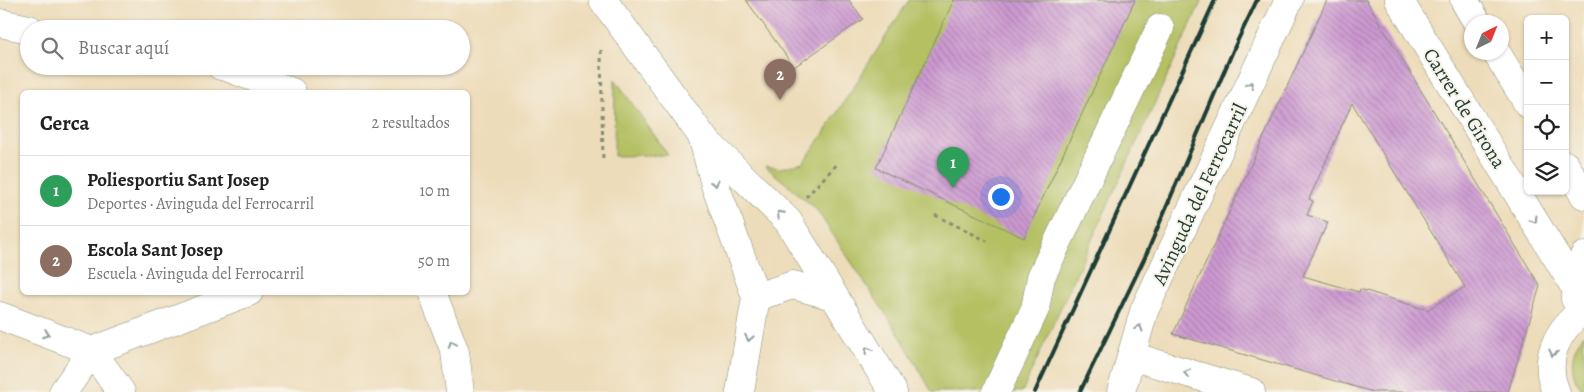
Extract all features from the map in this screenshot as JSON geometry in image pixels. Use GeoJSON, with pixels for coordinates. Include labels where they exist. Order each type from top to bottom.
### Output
{"type":"FeatureCollection","features":[{"type":"Feature","properties":{"kind":"street"},"geometry":{"type":"LineString","coordinates":[[602,0],[702,136],[788,221],[893,392]]}},
{"type":"Feature","properties":{"kind":"street","name":"Avinguda del Ferrocarril"},"geometry":{"type":"LineString","coordinates":[[1121,392],[1144,311],[1289,0]]}},
{"type":"Feature","properties":{"kind":"street","name":"Carrer de Girona"},"geometry":{"type":"LineString","coordinates":[[1399,0],[1577,306]]}},
{"type":"Feature","properties":{"kind":"street"},"geometry":{"type":"LineString","coordinates":[[1464,0],[1473,15]]}},
{"type":"Feature","properties":{"kind":"street"},"geometry":{"type":"LineString","coordinates":[[0,23],[20,27]]}},
{"type":"Feature","properties":{"kind":"street"},"geometry":{"type":"LineString","coordinates":[[996,392],[1035,309],[1041,277],[1160,28]]}},
{"type":"Feature","properties":{"kind":"street"},"geometry":{"type":"LineString","coordinates":[[1501,60],[1524,98]]}},
{"type":"Feature","properties":{"kind":"street"},"geometry":{"type":"LineString","coordinates":[[247,75],[287,90]]}},
{"type":"Feature","properties":{"kind":"street"},"geometry":{"type":"LineString","coordinates":[[702,136],[715,186],[756,296],[740,392]]}},
{"type":"Feature","properties":{"kind":"street"},"geometry":{"type":"LineString","coordinates":[[1569,171],[1584,195]]}},
{"type":"Feature","properties":{"kind":"street"},"geometry":{"type":"LineString","coordinates":[[1556,392],[1553,386],[1550,367],[1553,350],[1561,331],[1577,306],[1584,256]]}},
{"type":"Feature","properties":{"kind":"street"},"geometry":{"type":"LineString","coordinates":[[756,296],[793,285],[833,296]]}},
{"type":"Feature","properties":{"kind":"street"},"geometry":{"type":"LineString","coordinates":[[64,392],[92,351],[241,295]]}},
{"type":"Feature","properties":{"kind":"street"},"geometry":{"type":"LineString","coordinates":[[433,295],[454,352],[460,392]]}},
{"type":"Feature","properties":{"kind":"street"},"geometry":{"type":"LineString","coordinates":[[0,316],[92,351],[121,392]]}},
{"type":"Feature","properties":{"kind":"street"},"geometry":{"type":"LineString","coordinates":[[1131,356],[1213,387],[1251,392]]}},
{"type":"Feature","properties":{"kind":"path"},"geometry":{"type":"LineString","coordinates":[[601,42],[603,162]]}},
{"type":"Feature","properties":{"kind":"path"},"geometry":{"type":"LineString","coordinates":[[800,204],[838,163]]}},
{"type":"Feature","properties":{"kind":"path"},"geometry":{"type":"LineString","coordinates":[[935,214],[987,241]]}},
{"type":"Feature","properties":{"kind":"green space"},"geometry":{"type":"Polygon","coordinates":[[[909,0],[1202,0],[1022,392],[932,392],[899,334],[816,209],[765,166],[781,168],[803,163],[909,0]]]}},
{"type":"Feature","properties":{"kind":"green space"},"geometry":{"type":"Polygon","coordinates":[[[615,79],[668,155],[614,156],[615,79]]]}},
{"type":"Feature","properties":{"kind":"green space"},"geometry":{"type":"Polygon","coordinates":[[[1584,334],[1584,392],[1575,378],[1572,363],[1575,348],[1584,334]]]}},
{"type":"Feature","properties":{"kind":"building"},"geometry":{"type":"Polygon","coordinates":[[[746,0],[849,0],[863,19],[794,67],[746,0]]]}},
{"type":"Feature","properties":{"kind":"building"},"geometry":{"type":"Polygon","coordinates":[[[954,0],[1135,0],[1024,238],[876,168],[954,0]]]}},
{"type":"Feature","properties":{"kind":"building"},"geometry":{"type":"Polygon","coordinates":[[[1327,0],[1366,0],[1540,286],[1508,392],[1373,392],[1173,334],[1327,0]],[[1352,103],[1309,199],[1313,201],[1307,215],[1328,222],[1303,276],[1359,292],[1360,289],[1427,310],[1465,287],[1352,103]]]}},
{"type":"Feature","properties":{"kind":"railway"},"geometry":{"type":"LineString","coordinates":[[1035,392],[1215,0]]}},
{"type":"Feature","properties":{"kind":"railway"},"geometry":{"type":"LineString","coordinates":[[1080,392],[1146,255],[1235,46],[1257,0]]}},
{"type":"Feature","properties":{"kind":"place","name":"Escola Sant Josep"},"geometry":{"type":"Point","coordinates":[780,100]}},
{"type":"Feature","properties":{"kind":"place","name":"Poliesportiu Sant Josep"},"geometry":{"type":"Point","coordinates":[953,188]}}]}
